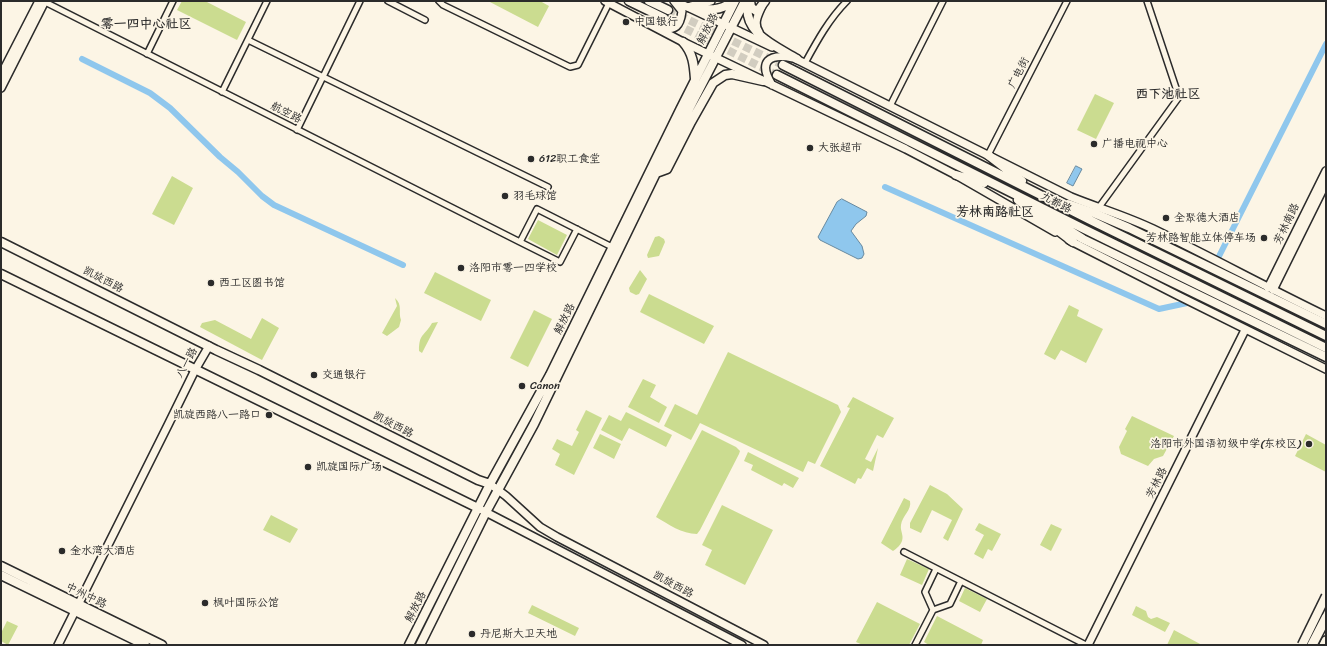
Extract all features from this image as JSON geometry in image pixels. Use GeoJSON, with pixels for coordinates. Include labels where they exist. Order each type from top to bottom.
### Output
{"type":"FeatureCollection","features":[{"type":"Feature","properties":{"kind":"highway"},"geometry":{"type":"LineString","coordinates":[[1305,643],[1326,617]]}},
{"type":"Feature","properties":{"kind":"highway"},"geometry":{"type":"LineString","coordinates":[[1324,645],[1326,641]]}},
{"type":"Feature","properties":{"kind":"main road"},"geometry":{"type":"LineString","coordinates":[[1,75],[43,1]]}},
{"type":"Feature","properties":{"kind":"main road"},"geometry":{"type":"LineString","coordinates":[[1,88],[43,1]]}},
{"type":"Feature","properties":{"kind":"main road"},"geometry":{"type":"LineString","coordinates":[[629,1],[664,18]]}},
{"type":"Feature","properties":{"kind":"main road"},"geometry":{"type":"LineString","coordinates":[[649,1],[668,10]]}},
{"type":"Feature","properties":{"kind":"main road"},"geometry":{"type":"LineString","coordinates":[[658,29],[671,29],[677,27],[681,21],[682,11],[674,1]]}},
{"type":"Feature","properties":{"kind":"main road"},"geometry":{"type":"LineString","coordinates":[[674,1],[797,59]]}},
{"type":"Feature","properties":{"kind":"main road"},"geometry":{"type":"LineString","coordinates":[[689,7],[712,1]]}},
{"type":"Feature","properties":{"kind":"main road"},"geometry":{"type":"LineString","coordinates":[[689,7],[705,10],[719,9],[733,1]]}},
{"type":"Feature","properties":{"kind":"main road","name":"解放路"},"geometry":{"type":"LineString","coordinates":[[727,26],[733,1]]}},
{"type":"Feature","properties":{"kind":"main road"},"geometry":{"type":"LineString","coordinates":[[748,1],[746,10],[755,31],[797,59]]}},
{"type":"Feature","properties":{"kind":"main road"},"geometry":{"type":"LineString","coordinates":[[748,1],[751,7],[756,11],[759,10],[765,1]]}},
{"type":"Feature","properties":{"kind":"main road","name":"解放路"},"geometry":{"type":"LineString","coordinates":[[420,645],[486,512],[534,424],[711,56],[727,26],[748,1]]}},
{"type":"Feature","properties":{"kind":"main road"},"geometry":{"type":"LineString","coordinates":[[764,38],[756,26],[757,18],[765,1]]}},
{"type":"Feature","properties":{"kind":"main road"},"geometry":{"type":"LineString","coordinates":[[607,2],[711,56],[956,175],[1073,242],[1326,369]]}},
{"type":"Feature","properties":{"kind":"main road"},"geometry":{"type":"LineString","coordinates":[[683,42],[688,48],[693,59],[695,79]]}},
{"type":"Feature","properties":{"kind":"main road","name":"解放路"},"geometry":{"type":"LineString","coordinates":[[409,645],[490,484],[550,375],[695,79],[711,56]]}},
{"type":"Feature","properties":{"kind":"main road"},"geometry":{"type":"LineString","coordinates":[[772,85],[766,76],[765,71],[768,61],[778,56],[797,59]]}},
{"type":"Feature","properties":{"kind":"main road","name":"九都路"},"geometry":{"type":"LineString","coordinates":[[797,59],[1096,211],[1116,213],[1152,229],[1326,316]]}},
{"type":"Feature","properties":{"kind":"main road","name":"九都路"},"geometry":{"type":"LineString","coordinates":[[783,65],[1326,336]]}},
{"type":"Feature","properties":{"kind":"main road"},"geometry":{"type":"LineString","coordinates":[[656,173],[667,169],[691,122],[714,83],[719,78],[732,74],[763,81]]}},
{"type":"Feature","properties":{"kind":"main road","name":"九都路"},"geometry":{"type":"LineString","coordinates":[[777,75],[1326,348]]}},
{"type":"Feature","properties":{"kind":"main road"},"geometry":{"type":"LineString","coordinates":[[988,155],[1036,192],[1096,211],[1326,324]]}},
{"type":"Feature","properties":{"kind":"main road","name":"芳林南路"},"geometry":{"type":"LineString","coordinates":[[1271,289],[1326,171]]}},
{"type":"Feature","properties":{"kind":"main road"},"geometry":{"type":"LineString","coordinates":[[956,175],[1001,187],[1083,239],[1326,357]]}},
{"type":"Feature","properties":{"kind":"main road","name":"芳林南路"},"geometry":{"type":"LineString","coordinates":[[1271,289],[1326,183]]}},
{"type":"Feature","properties":{"kind":"main road"},"geometry":{"type":"LineString","coordinates":[[1001,187],[1073,242]]}},
{"type":"Feature","properties":{"kind":"main road","name":"凯旋西路"},"geometry":{"type":"LineString","coordinates":[[1,242],[471,477],[490,484],[498,489],[540,527],[557,537],[753,643],[764,645]]}},
{"type":"Feature","properties":{"kind":"main road","name":"凯旋西路"},"geometry":{"type":"LineString","coordinates":[[1,274],[486,512],[575,560],[742,645]]}},
{"type":"Feature","properties":{"kind":"main road","name":"芳林路"},"geometry":{"type":"LineString","coordinates":[[1087,645],[1247,330]]}},
{"type":"Feature","properties":{"kind":"main road","name":"芳林路"},"geometry":{"type":"LineString","coordinates":[[1092,645],[1247,330]]}},
{"type":"Feature","properties":{"kind":"main road","name":"八一路"},"geometry":{"type":"LineString","coordinates":[[62,645],[78,609],[209,346]]}},
{"type":"Feature","properties":{"kind":"main road","name":"中州中路"},"geometry":{"type":"LineString","coordinates":[[1,566],[145,645]]}},
{"type":"Feature","properties":{"kind":"main road","name":"中州中路"},"geometry":{"type":"LineString","coordinates":[[1,575],[162,645]]}},
{"type":"Feature","properties":{"kind":"main road"},"geometry":{"type":"LineString","coordinates":[[1305,643],[1326,590]]}},
{"type":"Feature","properties":{"kind":"main road"},"geometry":{"type":"LineString","coordinates":[[1305,643],[1326,596]]}},
{"type":"Feature","properties":{"kind":"main road"},"geometry":{"type":"LineString","coordinates":[[1305,643],[1326,606]]}},
{"type":"Feature","properties":{"kind":"main road","name":"八一路"},"geometry":{"type":"LineString","coordinates":[[58,645],[78,609]]}},
{"type":"Feature","properties":{"kind":"street","name":"航空路"},"geometry":{"type":"LineString","coordinates":[[43,1],[560,262],[577,229]]}},
{"type":"Feature","properties":{"kind":"street"},"geometry":{"type":"LineString","coordinates":[[147,54],[173,1]]}},
{"type":"Feature","properties":{"kind":"street"},"geometry":{"type":"LineString","coordinates":[[222,92],[267,1]]}},
{"type":"Feature","properties":{"kind":"street"},"geometry":{"type":"LineString","coordinates":[[297,130],[360,1]]}},
{"type":"Feature","properties":{"kind":"street"},"geometry":{"type":"LineString","coordinates":[[388,1],[425,20]]}},
{"type":"Feature","properties":{"kind":"street"},"geometry":{"type":"LineString","coordinates":[[439,1],[442,5],[570,67],[578,65],[607,2]]}},
{"type":"Feature","properties":{"kind":"street"},"geometry":{"type":"LineString","coordinates":[[806,63],[815,44],[835,12],[847,1]]}},
{"type":"Feature","properties":{"kind":"street"},"geometry":{"type":"LineString","coordinates":[[890,106],[943,1]]}},
{"type":"Feature","properties":{"kind":"street","name":"广电街"},"geometry":{"type":"LineString","coordinates":[[988,155],[1067,1]]}},
{"type":"Feature","properties":{"kind":"street"},"geometry":{"type":"LineString","coordinates":[[1096,211],[1179,97],[1147,1]]}},
{"type":"Feature","properties":{"kind":"street"},"geometry":{"type":"LineString","coordinates":[[248,40],[548,187]]}},
{"type":"Feature","properties":{"kind":"street"},"geometry":{"type":"LineString","coordinates":[[520,242],[537,209],[612,247]]}},
{"type":"Feature","properties":{"kind":"street"},"geometry":{"type":"LineString","coordinates":[[904,552],[1087,645]]}},
{"type":"Feature","properties":{"kind":"street"},"geometry":{"type":"LineString","coordinates":[[933,610],[926,592],[936,569]]}},
{"type":"Feature","properties":{"kind":"street"},"geometry":{"type":"LineString","coordinates":[[915,645],[933,610],[950,604],[961,581]]}},
{"type":"Feature","properties":{"kind":"street"},"geometry":{"type":"LineString","coordinates":[[1305,643],[1320,645]]}},
{"type":"Feature","properties":{"kind":"green space"},"geometry":{"type":"Polygon","coordinates":[[[182,1],[205,1],[246,22],[237,40],[177,10],[182,1]]]}},
{"type":"Feature","properties":{"kind":"green space"},"geometry":{"type":"Polygon","coordinates":[[[488,1],[540,1],[549,6],[538,27],[488,1]]]}},
{"type":"Feature","properties":{"kind":"green space"},"geometry":{"type":"Polygon","coordinates":[[[1095,94],[1114,103],[1096,139],[1077,130],[1095,94]]]}},
{"type":"Feature","properties":{"kind":"green space"},"geometry":{"type":"Polygon","coordinates":[[[172,176],[193,188],[174,225],[152,214],[172,176]]]}},
{"type":"Feature","properties":{"kind":"green space"},"geometry":{"type":"Polygon","coordinates":[[[538,220],[567,235],[557,255],[528,239],[538,220]]]}},
{"type":"Feature","properties":{"kind":"green space"},"geometry":{"type":"Polygon","coordinates":[[[659,236],[664,239],[665,242],[659,256],[648,258],[647,255],[655,237],[659,236]]]}},
{"type":"Feature","properties":{"kind":"green space"},"geometry":{"type":"Polygon","coordinates":[[[640,270],[647,279],[639,294],[636,295],[630,292],[629,288],[640,270]]]}},
{"type":"Feature","properties":{"kind":"green space"},"geometry":{"type":"Polygon","coordinates":[[[435,272],[491,300],[481,321],[424,293],[435,272]]]}},
{"type":"Feature","properties":{"kind":"green space"},"geometry":{"type":"Polygon","coordinates":[[[649,294],[714,326],[704,344],[640,312],[649,294]]]}},
{"type":"Feature","properties":{"kind":"green space"},"geometry":{"type":"Polygon","coordinates":[[[395,298],[400,306],[401,320],[399,327],[387,336],[382,333],[397,306],[395,298]]]}},
{"type":"Feature","properties":{"kind":"green space"},"geometry":{"type":"Polygon","coordinates":[[[1069,305],[1079,310],[1077,316],[1103,329],[1086,363],[1061,350],[1055,360],[1044,354],[1069,305]]]}},
{"type":"Feature","properties":{"kind":"green space"},"geometry":{"type":"Polygon","coordinates":[[[534,310],[552,319],[528,367],[510,358],[534,310]]]}},
{"type":"Feature","properties":{"kind":"green space"},"geometry":{"type":"Polygon","coordinates":[[[262,318],[279,328],[262,360],[200,327],[202,323],[215,320],[251,339],[262,318]]]}},
{"type":"Feature","properties":{"kind":"green space"},"geometry":{"type":"Polygon","coordinates":[[[438,322],[422,353],[419,351],[419,345],[422,336],[432,323],[438,322]]]}},
{"type":"Feature","properties":{"kind":"green space"},"geometry":{"type":"Polygon","coordinates":[[[728,352],[838,405],[841,412],[815,464],[808,461],[803,472],[700,423],[691,440],[664,426],[675,404],[697,415],[728,352]]]}},
{"type":"Feature","properties":{"kind":"green space"},"geometry":{"type":"Polygon","coordinates":[[[643,379],[656,385],[650,397],[667,407],[659,423],[628,407],[643,379]]]}},
{"type":"Feature","properties":{"kind":"green space"},"geometry":{"type":"Polygon","coordinates":[[[853,397],[894,418],[883,438],[877,435],[865,459],[871,462],[878,448],[873,471],[867,468],[861,479],[858,478],[855,484],[820,466],[850,408],[847,407],[853,397]]]}},
{"type":"Feature","properties":{"kind":"green space"},"geometry":{"type":"Polygon","coordinates":[[[586,410],[602,418],[574,475],[555,465],[560,454],[552,449],[557,439],[572,446],[579,432],[576,430],[586,410]]]}},
{"type":"Feature","properties":{"kind":"green space"},"geometry":{"type":"Polygon","coordinates":[[[626,412],[672,435],[666,447],[629,428],[622,441],[601,430],[609,415],[621,421],[626,412]]]}},
{"type":"Feature","properties":{"kind":"green space"},"geometry":{"type":"Polygon","coordinates":[[[1132,416],[1174,436],[1163,456],[1154,459],[1148,466],[1121,454],[1119,447],[1127,431],[1125,429],[1132,416]]]}},
{"type":"Feature","properties":{"kind":"green space"},"geometry":{"type":"Polygon","coordinates":[[[702,430],[736,447],[740,451],[700,530],[697,534],[691,534],[656,517],[702,430]]]}},
{"type":"Feature","properties":{"kind":"green space"},"geometry":{"type":"Polygon","coordinates":[[[600,434],[621,444],[614,459],[593,448],[600,434]]]}},
{"type":"Feature","properties":{"kind":"green space"},"geometry":{"type":"Polygon","coordinates":[[[1306,434],[1326,445],[1326,472],[1295,456],[1306,434]]]}},
{"type":"Feature","properties":{"kind":"green space"},"geometry":{"type":"Polygon","coordinates":[[[748,452],[799,478],[793,488],[784,483],[782,486],[751,470],[753,465],[744,461],[748,452]]]}},
{"type":"Feature","properties":{"kind":"green space"},"geometry":{"type":"Polygon","coordinates":[[[930,485],[947,494],[963,509],[948,541],[943,538],[952,520],[932,510],[921,533],[910,528],[910,523],[930,485]]]}},
{"type":"Feature","properties":{"kind":"green space"},"geometry":{"type":"Polygon","coordinates":[[[904,498],[910,501],[910,507],[901,525],[903,537],[902,541],[893,551],[881,543],[904,498]]]}},
{"type":"Feature","properties":{"kind":"green space"},"geometry":{"type":"Polygon","coordinates":[[[722,505],[773,530],[745,585],[705,565],[712,550],[702,545],[722,505]]]}},
{"type":"Feature","properties":{"kind":"green space"},"geometry":{"type":"Polygon","coordinates":[[[271,515],[298,529],[290,543],[263,530],[271,515]]]}},
{"type":"Feature","properties":{"kind":"green space"},"geometry":{"type":"Polygon","coordinates":[[[979,523],[1001,534],[992,551],[988,549],[983,559],[974,554],[984,535],[975,530],[979,523]]]}},
{"type":"Feature","properties":{"kind":"green space"},"geometry":{"type":"Polygon","coordinates":[[[1051,524],[1062,529],[1051,551],[1040,545],[1051,524]]]}},
{"type":"Feature","properties":{"kind":"green space"},"geometry":{"type":"Polygon","coordinates":[[[907,559],[929,569],[922,585],[900,575],[907,559]]]}},
{"type":"Feature","properties":{"kind":"green space"},"geometry":{"type":"Polygon","coordinates":[[[965,588],[987,599],[980,612],[959,601],[965,588]]]}},
{"type":"Feature","properties":{"kind":"green space"},"geometry":{"type":"Polygon","coordinates":[[[877,602],[920,624],[909,645],[863,645],[856,642],[877,602]]]}},
{"type":"Feature","properties":{"kind":"green space"},"geometry":{"type":"Polygon","coordinates":[[[532,605],[579,628],[575,636],[528,613],[532,605]]]}},
{"type":"Feature","properties":{"kind":"green space"},"geometry":{"type":"Polygon","coordinates":[[[1136,606],[1146,611],[1148,617],[1151,619],[1157,617],[1170,623],[1165,632],[1132,615],[1136,606]]]}},
{"type":"Feature","properties":{"kind":"green space"},"geometry":{"type":"Polygon","coordinates":[[[937,616],[983,640],[981,645],[929,645],[924,642],[937,616]]]}},
{"type":"Feature","properties":{"kind":"green space"},"geometry":{"type":"Polygon","coordinates":[[[7,621],[18,626],[8,645],[1,641],[1,633],[7,621]]]}},
{"type":"Feature","properties":{"kind":"green space"},"geometry":{"type":"Polygon","coordinates":[[[1174,630],[1202,645],[1167,645],[1174,630]]]}},
{"type":"Feature","properties":{"kind":"water"},"geometry":{"type":"Polygon","coordinates":[[[1076,166],[1082,169],[1073,186],[1067,183],[1076,166]]]}},
{"type":"Feature","properties":{"kind":"water"},"geometry":{"type":"Polygon","coordinates":[[[842,199],[867,212],[866,216],[856,224],[851,231],[862,246],[864,254],[862,258],[858,259],[820,240],[818,237],[837,202],[842,199]]]}},
{"type":"Feature","properties":{"kind":"waterway"},"geometry":{"type":"LineString","coordinates":[[885,187],[1159,309],[1187,303],[1202,290],[1326,44]]}},
{"type":"Feature","properties":{"kind":"waterway"},"geometry":{"type":"LineString","coordinates":[[82,59],[150,93],[170,108],[220,157],[238,172],[262,196],[274,205],[403,265]]}},
{"type":"Feature","properties":{"kind":"tunnel"},"geometry":{"type":"LineString","coordinates":[[668,10],[783,65]]}},
{"type":"Feature","properties":{"kind":"tunnel"},"geometry":{"type":"LineString","coordinates":[[664,18],[777,75]]}},
{"type":"Feature","properties":{"kind":"place","name":"中国银行"},"geometry":{"type":"Point","coordinates":[626,22]}},
{"type":"Feature","properties":{"kind":"place","name":"广播电视中心"},"geometry":{"type":"Point","coordinates":[1094,144]}},
{"type":"Feature","properties":{"kind":"place","name":"大张超市"},"geometry":{"type":"Point","coordinates":[810,148]}},
{"type":"Feature","properties":{"kind":"place","name":"612职工食堂"},"geometry":{"type":"Point","coordinates":[531,159]}},
{"type":"Feature","properties":{"kind":"place","name":"羽毛球馆"},"geometry":{"type":"Point","coordinates":[505,196]}},
{"type":"Feature","properties":{"kind":"place","name":"全聚德大酒店"},"geometry":{"type":"Point","coordinates":[1166,218]}},
{"type":"Feature","properties":{"kind":"place","name":"芳林路智能立体停车场"},"geometry":{"type":"Point","coordinates":[1264,238]}},
{"type":"Feature","properties":{"kind":"place","name":"洛阳市零一四学校"},"geometry":{"type":"Point","coordinates":[461,268]}},
{"type":"Feature","properties":{"kind":"place","name":"西工区图书馆"},"geometry":{"type":"Point","coordinates":[211,283]}},
{"type":"Feature","properties":{"kind":"place","name":"交通银行"},"geometry":{"type":"Point","coordinates":[314,375]}},
{"type":"Feature","properties":{"kind":"place","name":"Canon"},"geometry":{"type":"Point","coordinates":[522,386]}},
{"type":"Feature","properties":{"kind":"place","name":"凯旋西路八一路口"},"geometry":{"type":"Point","coordinates":[269,415]}},
{"type":"Feature","properties":{"kind":"place","name":"洛阳市外国语初级中学(东校区)"},"geometry":{"type":"Point","coordinates":[1309,444]}},
{"type":"Feature","properties":{"kind":"place","name":"凯旋国际广场"},"geometry":{"type":"Point","coordinates":[308,467]}},
{"type":"Feature","properties":{"kind":"place","name":"金水湾大酒店"},"geometry":{"type":"Point","coordinates":[62,551]}},
{"type":"Feature","properties":{"kind":"place","name":"枫叶国际公馆"},"geometry":{"type":"Point","coordinates":[205,603]}},
{"type":"Feature","properties":{"kind":"place","name":"丹尼斯大卫天地"},"geometry":{"type":"Point","coordinates":[472,634]}},
{"type":"Feature","properties":{"kind":"district","name":"零一四中心社区"},"geometry":{"type":"Point","coordinates":[146,25]}},
{"type":"Feature","properties":{"kind":"district","name":"西下池社区"},"geometry":{"type":"Point","coordinates":[1168,95]}},
{"type":"Feature","properties":{"kind":"district","name":"芳林南路社区"},"geometry":{"type":"Point","coordinates":[995,213]}}]}
